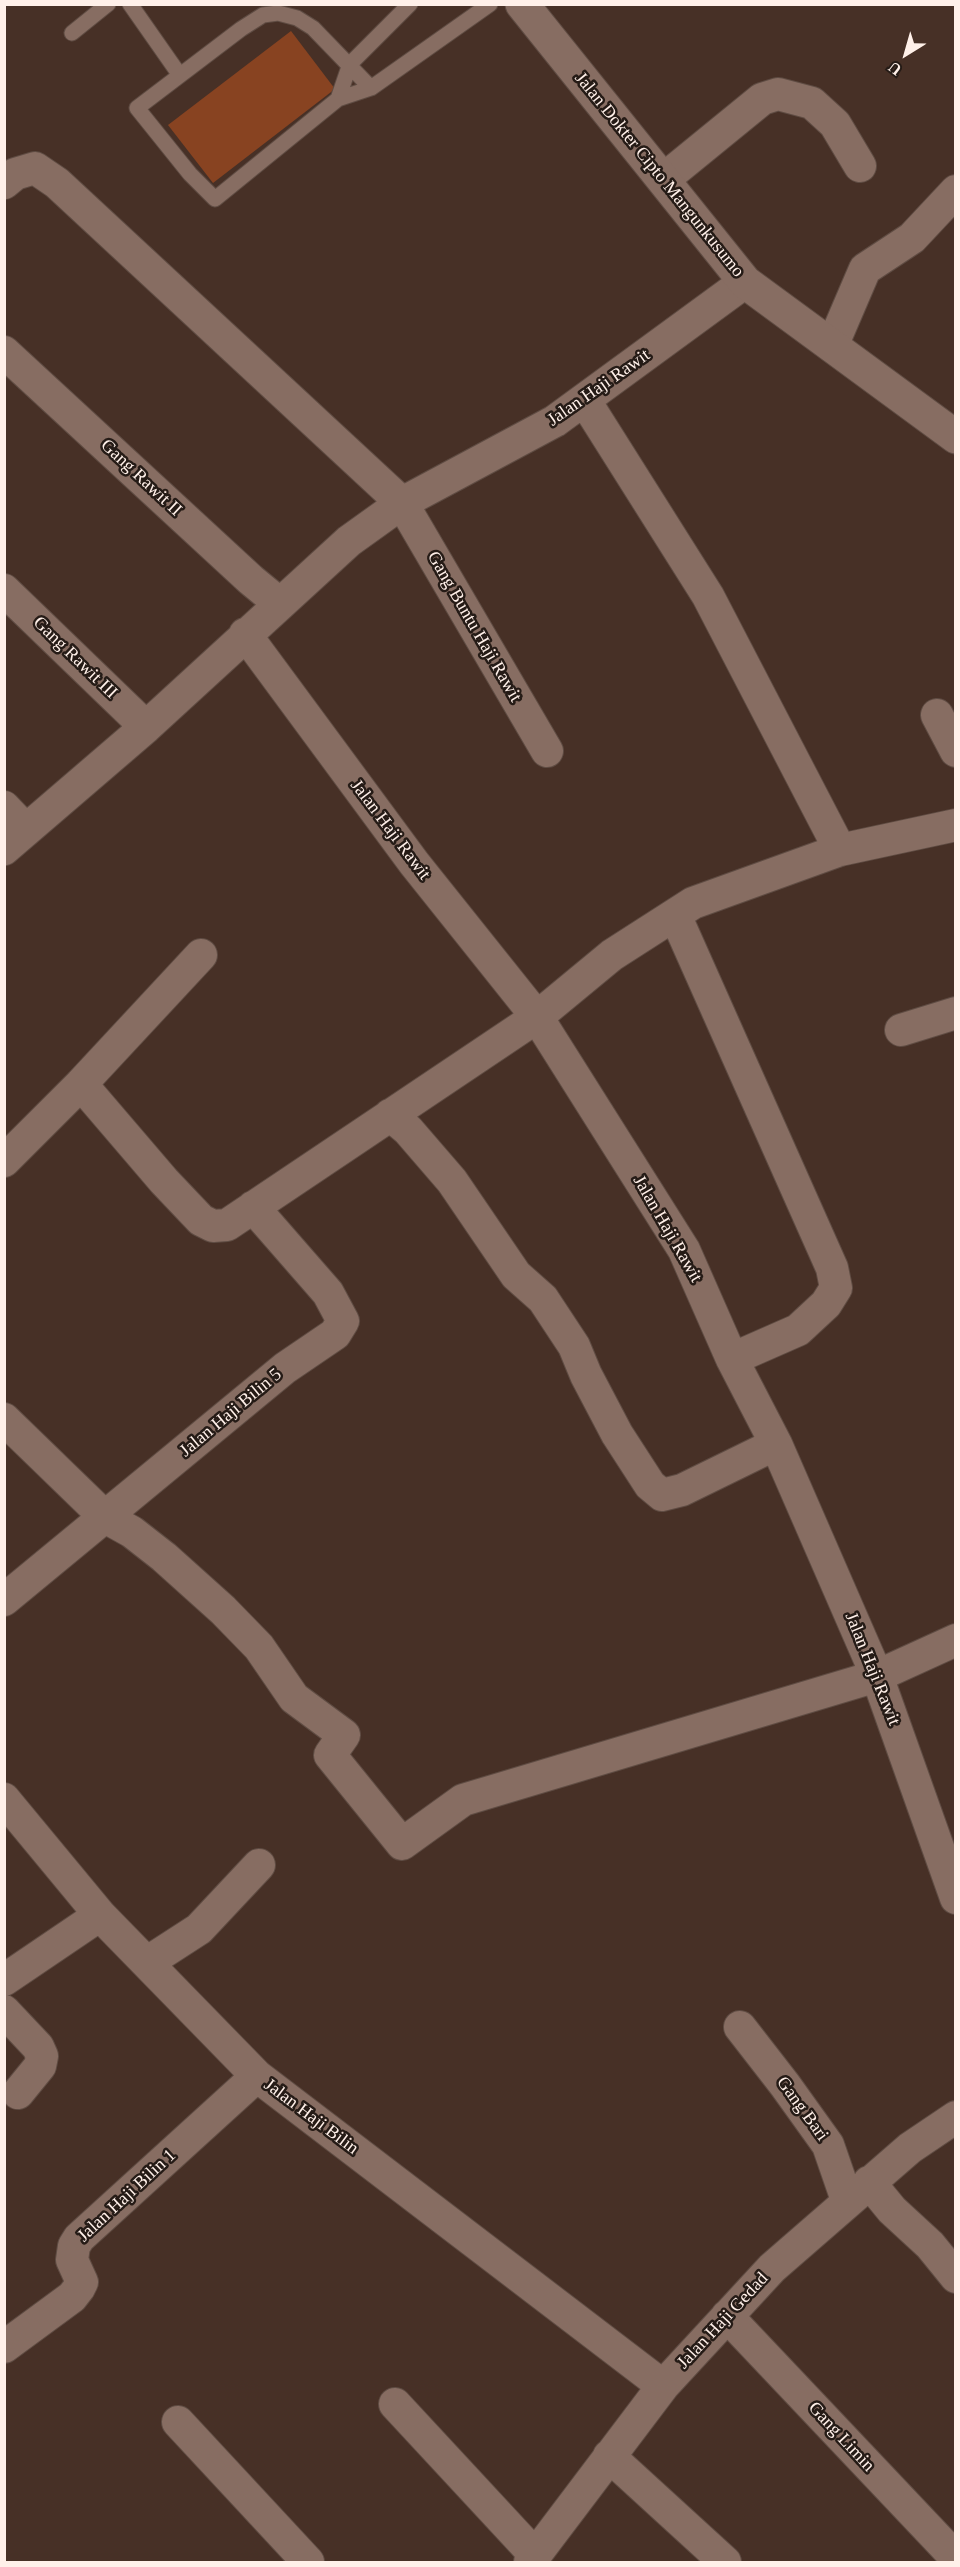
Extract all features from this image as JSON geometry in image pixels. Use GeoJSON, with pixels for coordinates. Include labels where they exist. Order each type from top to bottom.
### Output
{"type":"FeatureCollection","features":[{"type":"Feature","properties":{"kind":"main road","name":"Jalan Dokter Cipto Mangunkusumo"},"geometry":{"type":"LineString","coordinates":[[522,4],[745,282],[956,437]]}},
{"type":"Feature","properties":{"kind":"street"},"geometry":{"type":"LineString","coordinates":[[663,179],[762,99],[778,94],[812,103],[835,124],[860,166]]}},
{"type":"Feature","properties":{"kind":"street","name":"Gang Buntu Haji Rawit"},"geometry":{"type":"LineString","coordinates":[[4,183],[15,174],[35,168],[57,183],[402,503],[547,751]]}},
{"type":"Feature","properties":{"kind":"street"},"geometry":{"type":"LineString","coordinates":[[832,346],[865,269],[912,238],[956,191]]}},
{"type":"Feature","properties":{"kind":"street","name":"Jalan Haji Rawit"},"geometry":{"type":"LineString","coordinates":[[11,828],[146,726],[349,541],[402,503],[555,422],[745,282]]}},
{"type":"Feature","properties":{"kind":"street","name":"Gang Rawit II"},"geometry":{"type":"LineString","coordinates":[[4,352],[251,580],[279,603]]}},
{"type":"Feature","properties":{"kind":"street"},"geometry":{"type":"LineString","coordinates":[[585,401],[708,596],[840,850]]}},
{"type":"Feature","properties":{"kind":"street","name":"Gang Rawit III"},"geometry":{"type":"LineString","coordinates":[[4,590],[146,726]]}},
{"type":"Feature","properties":{"kind":"street","name":"Jalan Haji Rawit"},"geometry":{"type":"LineString","coordinates":[[245,634],[414,863],[537,1017],[684,1250],[732,1359],[776,1444],[877,1676],[956,1898]]}},
{"type":"Feature","properties":{"kind":"street"},"geometry":{"type":"LineString","coordinates":[[937,715],[956,751]]}},
{"type":"Feature","properties":{"kind":"street"},"geometry":{"type":"LineString","coordinates":[[81,1084],[164,1181],[201,1220],[213,1226],[227,1225],[537,1017],[612,955],[693,903],[840,850],[956,825]]}},
{"type":"Feature","properties":{"kind":"street"},"geometry":{"type":"LineString","coordinates":[[675,915],[832,1268],[836,1288],[826,1305],[798,1330],[732,1359]]}},
{"type":"Feature","properties":{"kind":"street"},"geometry":{"type":"LineString","coordinates":[[4,1161],[81,1084],[201,955]]}},
{"type":"Feature","properties":{"kind":"street"},"geometry":{"type":"LineString","coordinates":[[901,1030],[956,1013]]}},
{"type":"Feature","properties":{"kind":"street"},"geometry":{"type":"LineString","coordinates":[[390,1115],[408,1130],[452,1181],[516,1275],[543,1299],[574,1346],[586,1375],[617,1434],[650,1485],[662,1495],[682,1490],[776,1444]]}},
{"type":"Feature","properties":{"kind":"street","name":"Jalan Haji Bilin 5"},"geometry":{"type":"LineString","coordinates":[[4,1600],[285,1368],[335,1334],[343,1321],[328,1293],[253,1207]]}},
{"type":"Feature","properties":{"kind":"street"},"geometry":{"type":"LineString","coordinates":[[4,1419],[105,1517],[132,1532],[165,1557],[224,1610],[259,1647],[294,1698],[344,1735],[330,1755],[402,1844],[463,1800],[877,1676],[956,1640]]}},
{"type":"Feature","properties":{"kind":"street","name":"Jalan Haji Bilin"},"geometry":{"type":"LineString","coordinates":[[4,1799],[100,1915],[257,2076],[663,2386]]}},
{"type":"Feature","properties":{"kind":"street"},"geometry":{"type":"LineString","coordinates":[[148,1962],[199,1929],[259,1865]]}},
{"type":"Feature","properties":{"kind":"street"},"geometry":{"type":"LineString","coordinates":[[4,1980],[100,1915]]}},
{"type":"Feature","properties":{"kind":"street"},"geometry":{"type":"LineString","coordinates":[[4,2011],[38,2047],[42,2056],[40,2066],[18,2092]]}},
{"type":"Feature","properties":{"kind":"street","name":"Gang Bari"},"geometry":{"type":"LineString","coordinates":[[740,2027],[785,2085],[858,2191]]}},
{"type":"Feature","properties":{"kind":"street","name":"Jalan Haji Bilin 1"},"geometry":{"type":"LineString","coordinates":[[4,2347],[72,2297],[79,2288],[82,2282],[72,2260],[74,2246],[79,2238],[257,2076]]}},
{"type":"Feature","properties":{"kind":"street","name":"Jalan Haji Gedad"},"geometry":{"type":"LineString","coordinates":[[533,2559],[663,2386],[772,2268],[910,2148],[956,2117]]}},
{"type":"Feature","properties":{"kind":"street"},"geometry":{"type":"LineString","coordinates":[[858,2191],[892,2210],[930,2245],[956,2277]]}},
{"type":"Feature","properties":{"kind":"street","name":"Gang Limin"},"geometry":{"type":"LineString","coordinates":[[728,2316],[956,2558]]}},
{"type":"Feature","properties":{"kind":"street"},"geometry":{"type":"LineString","coordinates":[[395,2404],[533,2559]]}},
{"type":"Feature","properties":{"kind":"street"},"geometry":{"type":"LineString","coordinates":[[178,2422],[308,2562]]}},
{"type":"Feature","properties":{"kind":"street"},"geometry":{"type":"LineString","coordinates":[[609,2456],[725,2562]]}},
{"type":"Feature","properties":{"kind":"lane"},"geometry":{"type":"LineString","coordinates":[[72,33],[108,4]]}},
{"type":"Feature","properties":{"kind":"lane"},"geometry":{"type":"LineString","coordinates":[[130,4],[179,74]]}},
{"type":"Feature","properties":{"kind":"lane"},"geometry":{"type":"LineString","coordinates":[[338,99],[350,64],[410,4]]}},
{"type":"Feature","properties":{"kind":"lane"},"geometry":{"type":"LineString","coordinates":[[371,88],[313,28],[297,18],[278,13],[263,15],[179,74],[137,108],[190,174],[215,199],[338,99],[371,88],[490,4]]}},
{"type":"Feature","properties":{"kind":"building"},"geometry":{"type":"Polygon","coordinates":[[[291,31],[335,89],[213,183],[168,125],[291,31]]]}}]}
